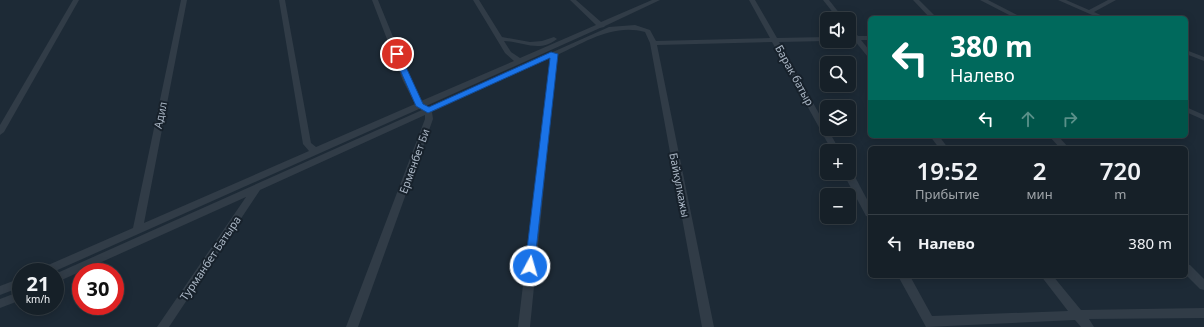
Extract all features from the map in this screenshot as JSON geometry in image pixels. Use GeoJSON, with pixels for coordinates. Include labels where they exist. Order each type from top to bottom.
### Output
{"type":"FeatureCollection","features":[{"type":"Feature","properties":{"kind":"street"},"geometry":{"type":"LineString","coordinates":[[0,132],[76,0]]}},
{"type":"Feature","properties":{"kind":"street","name":"Адил"},"geometry":{"type":"LineString","coordinates":[[138,230],[184,0]]}},
{"type":"Feature","properties":{"kind":"street"},"geometry":{"type":"LineString","coordinates":[[282,0],[307,144],[315,151]]}},
{"type":"Feature","properties":{"kind":"street"},"geometry":{"type":"LineString","coordinates":[[375,0],[407,81],[424,108]]}},
{"type":"Feature","properties":{"kind":"street"},"geometry":{"type":"LineString","coordinates":[[476,0],[498,39],[508,53],[519,61]]}},
{"type":"Feature","properties":{"kind":"street"},"geometry":{"type":"LineString","coordinates":[[573,0],[597,23],[609,29]]}},
{"type":"Feature","properties":{"kind":"street"},"geometry":{"type":"LineString","coordinates":[[498,39],[514,38],[520,43],[538,45],[657,0]]}},
{"type":"Feature","properties":{"kind":"street","name":"Барак батыр"},"geometry":{"type":"LineString","coordinates":[[752,0],[832,144]]}},
{"type":"Feature","properties":{"kind":"street"},"geometry":{"type":"LineString","coordinates":[[826,0],[835,12]]}},
{"type":"Feature","properties":{"kind":"street"},"geometry":{"type":"LineString","coordinates":[[916,0],[932,16]]}},
{"type":"Feature","properties":{"kind":"street"},"geometry":{"type":"LineString","coordinates":[[983,0],[1016,16]]}},
{"type":"Feature","properties":{"kind":"street"},"geometry":{"type":"LineString","coordinates":[[1061,0],[1099,16]]}},
{"type":"Feature","properties":{"kind":"street"},"geometry":{"type":"LineString","coordinates":[[1089,12],[1113,0]]}},
{"type":"Feature","properties":{"kind":"street"},"geometry":{"type":"LineString","coordinates":[[64,275],[256,188],[597,23]]}},
{"type":"Feature","properties":{"kind":"street"},"geometry":{"type":"LineString","coordinates":[[63,263],[315,151],[424,108],[554,54],[609,29],[635,27],[644,29],[648,31],[653,43],[820,38]]}},
{"type":"Feature","properties":{"kind":"street"},"geometry":{"type":"LineString","coordinates":[[856,38],[868,38]]}},
{"type":"Feature","properties":{"kind":"street"},"geometry":{"type":"LineString","coordinates":[[856,42],[868,54]]}},
{"type":"Feature","properties":{"kind":"street","name":"Байкулкажы"},"geometry":{"type":"LineString","coordinates":[[653,43],[708,327]]}},
{"type":"Feature","properties":{"kind":"street"},"geometry":{"type":"LineString","coordinates":[[1188,53],[1204,59]]}},
{"type":"Feature","properties":{"kind":"street"},"geometry":{"type":"LineString","coordinates":[[524,327],[554,54]]}},
{"type":"Feature","properties":{"kind":"street","name":"Ерменбет Би"},"geometry":{"type":"LineString","coordinates":[[352,327],[429,119],[424,108]]}},
{"type":"Feature","properties":{"kind":"street"},"geometry":{"type":"LineString","coordinates":[[1188,110],[1204,118]]}},
{"type":"Feature","properties":{"kind":"street"},"geometry":{"type":"LineString","coordinates":[[936,138],[942,146]]}},
{"type":"Feature","properties":{"kind":"street"},"geometry":{"type":"LineString","coordinates":[[1055,138],[1063,146]]}},
{"type":"Feature","properties":{"kind":"street"},"geometry":{"type":"LineString","coordinates":[[852,180],[868,210]]}},
{"type":"Feature","properties":{"kind":"street","name":"Турманбет Батыра"},"geometry":{"type":"LineString","coordinates":[[163,327],[256,188]]}},
{"type":"Feature","properties":{"kind":"street"},"geometry":{"type":"LineString","coordinates":[[1188,270],[1204,286]]}},
{"type":"Feature","properties":{"kind":"street"},"geometry":{"type":"LineString","coordinates":[[905,278],[930,324],[1078,315],[1204,313]]}},
{"type":"Feature","properties":{"kind":"street"},"geometry":{"type":"LineString","coordinates":[[1049,278],[1088,327]]}},
{"type":"Feature","properties":{"kind":"street"},"geometry":{"type":"LineString","coordinates":[[0,291],[12,286]]}},
{"type":"Feature","properties":{"kind":"street"},"geometry":{"type":"LineString","coordinates":[[0,304],[12,299]]}},
{"type":"Feature","properties":{"kind":"route"},"geometry":{"type":"LineString","coordinates":[[397,54],[407,81],[420,106],[428,110],[554,54],[530,266]]}}]}
